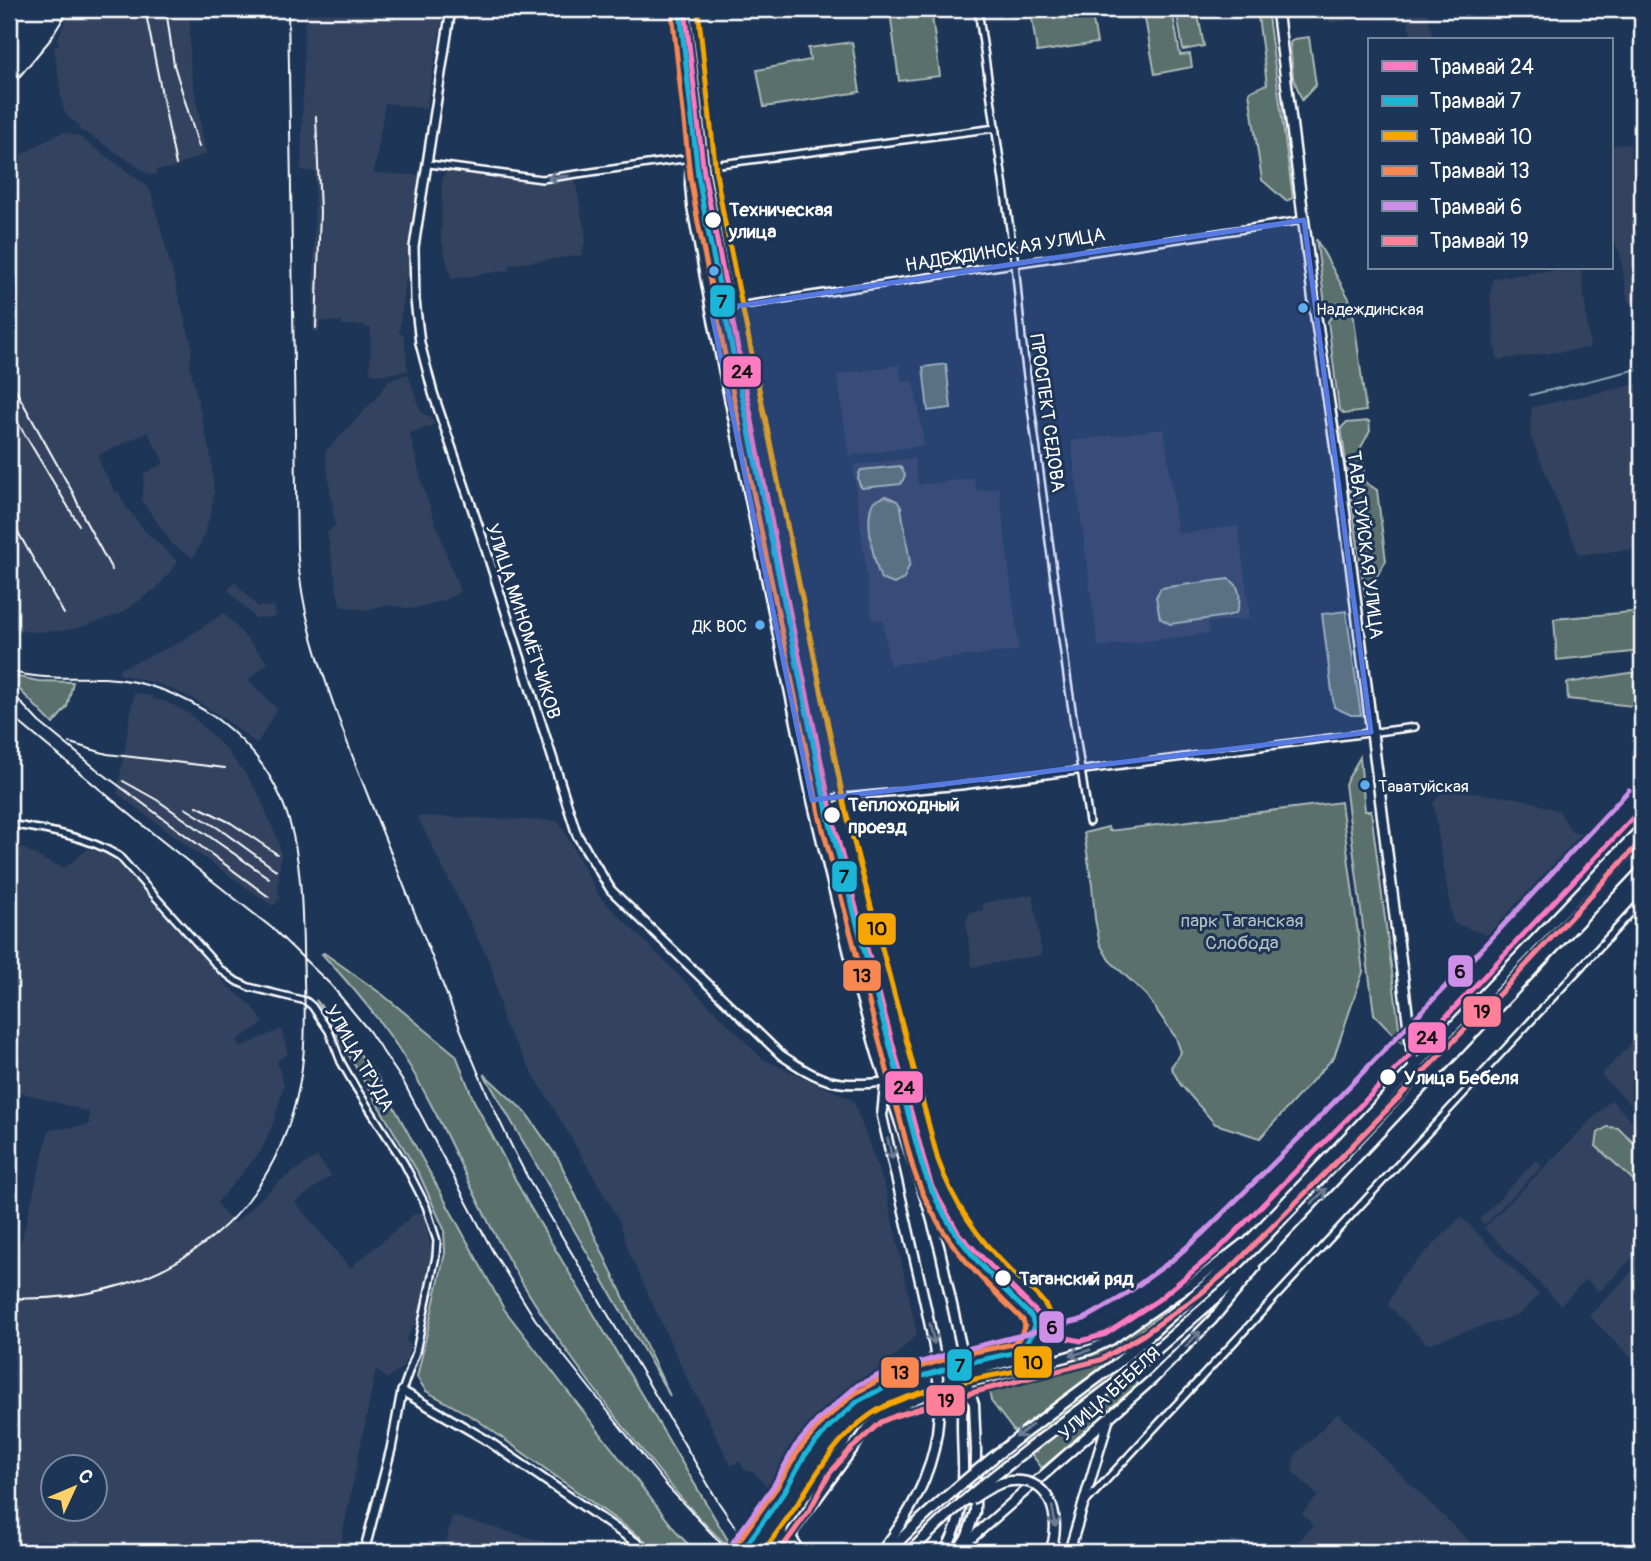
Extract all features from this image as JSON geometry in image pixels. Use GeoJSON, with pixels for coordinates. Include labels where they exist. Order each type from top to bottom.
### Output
{"type":"FeatureCollection","features":[{"type":"Feature","properties":{"kind":"main road"},"geometry":{"type":"LineString","coordinates":[[677,9],[686,79],[692,206],[812,800],[853,970],[885,1082],[932,1220],[949,1286],[966,1383],[974,1404],[975,1512],[967,1536],[956,1552]]}},
{"type":"Feature","properties":{"kind":"main road","name":"ТАВАТУЙСКАЯ УЛИЦА"},"geometry":{"type":"LineString","coordinates":[[1277,9],[1414,1068]]}},
{"type":"Feature","properties":{"kind":"main road","name":"УЛИЦА БЕБЕЛЯ"},"geometry":{"type":"LineString","coordinates":[[888,1552],[951,1491],[990,1458],[1119,1362],[1195,1296],[1642,828]]}},
{"type":"Feature","properties":{"kind":"main road","name":"УЛИЦА БЕБЕЛЯ"},"geometry":{"type":"LineString","coordinates":[[910,1552],[943,1520],[1031,1445],[1128,1374],[1237,1280],[1642,854]]}},
{"type":"Feature","properties":{"kind":"main road"},"geometry":{"type":"LineString","coordinates":[[1414,1068],[1428,1081]]}},
{"type":"Feature","properties":{"kind":"main road"},"geometry":{"type":"LineString","coordinates":[[881,1552],[907,1515],[924,1483],[937,1437],[940,1406],[939,1371],[882,1116],[885,1082]]}},
{"type":"Feature","properties":{"kind":"main road","name":"УЛИЦА БЕБЕЛЯ"},"geometry":{"type":"LineString","coordinates":[[799,1552],[792,1538],[793,1531],[868,1428],[897,1405],[932,1392],[1050,1362],[1111,1340],[1190,1285],[1257,1233]]}},
{"type":"Feature","properties":{"kind":"main road","name":"УЛИЦА БЕБЕЛЯ"},"geometry":{"type":"LineString","coordinates":[[956,1552],[1108,1419],[1212,1320],[1272,1246]]}},
{"type":"Feature","properties":{"kind":"main road"},"geometry":{"type":"LineString","coordinates":[[944,1552],[956,1532],[962,1510],[962,1404],[966,1383]]}},
{"type":"Feature","properties":{"kind":"main road"},"geometry":{"type":"LineString","coordinates":[[1069,1552],[1108,1419]]}},
{"type":"Feature","properties":{"kind":"main road"},"geometry":{"type":"LineString","coordinates":[[943,1520],[991,1487],[1004,1482],[1027,1483],[1038,1489],[1052,1506],[1056,1529],[1050,1552]]}},
{"type":"Feature","properties":{"kind":"street","name":"УЛИЦА МИНОМЁТЧИКОВ"},"geometry":{"type":"LineString","coordinates":[[451,9],[414,247],[415,300],[420,343],[433,393],[577,835],[611,890],[781,1055],[827,1081],[851,1085],[885,1082]]}},
{"type":"Feature","properties":{"kind":"street"},"geometry":{"type":"LineString","coordinates":[[693,9],[712,165],[737,306]]}},
{"type":"Feature","properties":{"kind":"street","name":"ПРОСПЕКТ СЕДОВА"},"geometry":{"type":"LineString","coordinates":[[978,9],[1015,263],[1022,339],[1089,822]]}},
{"type":"Feature","properties":{"kind":"street"},"geometry":{"type":"LineString","coordinates":[[712,165],[996,128]]}},
{"type":"Feature","properties":{"kind":"street"},"geometry":{"type":"LineString","coordinates":[[429,164],[542,179],[690,158]]}},
{"type":"Feature","properties":{"kind":"street","name":"НАДЕЖДИНСКАЯ УЛИЦА"},"geometry":{"type":"LineString","coordinates":[[711,310],[1304,220]]}},
{"type":"Feature","properties":{"kind":"street"},"geometry":{"type":"LineString","coordinates":[[812,800],[961,786],[1415,727]]}},
{"type":"Feature","properties":{"kind":"street","name":"УЛИЦА ТРУДА"},"geometry":{"type":"LineString","coordinates":[[9,824],[54,832],[99,846],[119,856],[220,969],[249,987],[306,1001],[321,1019],[356,1088],[404,1163],[426,1206],[437,1241],[416,1352],[402,1391]]}},
{"type":"Feature","properties":{"kind":"street"},"geometry":{"type":"LineString","coordinates":[[1085,1503],[1642,901]]}},
{"type":"Feature","properties":{"kind":"street"},"geometry":{"type":"LineString","coordinates":[[364,1552],[391,1449],[402,1391],[485,1439],[650,1552]]}},
{"type":"Feature","properties":{"kind":"highlighted area"},"geometry":{"type":"Polygon","coordinates":[[[1304,220],[1371,732],[812,800],[711,310],[1304,220]]]}},
{"type":"Feature","properties":{"kind":"shaded area"},"geometry":{"type":"Polygon","coordinates":[[[9,9],[17,9],[20,58],[9,61],[9,9]]]}},
{"type":"Feature","properties":{"kind":"shaded area"},"geometry":{"type":"Polygon","coordinates":[[[64,9],[190,9],[190,64],[206,154],[184,162],[177,168],[156,170],[157,174],[150,175],[79,130],[78,124],[68,118],[63,109],[54,47],[59,45],[57,39],[68,17],[63,13],[64,9]]]}},
{"type":"Feature","properties":{"kind":"shaded area"},"geometry":{"type":"Polygon","coordinates":[[[305,9],[444,9],[426,109],[385,103],[374,173],[420,175],[399,332],[404,336],[408,371],[375,375],[370,371],[371,328],[365,328],[365,325],[320,321],[319,332],[313,332],[315,172],[301,170],[305,9]]]}},
{"type":"Feature","properties":{"kind":"shaded area"},"geometry":{"type":"Polygon","coordinates":[[[1328,9],[1427,9],[1433,38],[1412,38],[1406,12],[1330,23],[1328,9]]]}},
{"type":"Feature","properties":{"kind":"shaded area"},"geometry":{"type":"Polygon","coordinates":[[[65,132],[80,137],[146,185],[151,192],[192,346],[190,367],[211,457],[214,493],[203,538],[193,558],[173,545],[142,501],[144,474],[164,463],[148,432],[99,455],[100,463],[115,492],[118,491],[145,531],[178,562],[157,588],[120,614],[82,627],[29,632],[9,628],[9,161],[65,132]]]}},
{"type":"Feature","properties":{"kind":"shaded area"},"geometry":{"type":"Polygon","coordinates":[[[1642,142],[1642,301],[1628,302],[1620,253],[1612,239],[1612,146],[1642,142]]]}},
{"type":"Feature","properties":{"kind":"shaded area"},"geometry":{"type":"Polygon","coordinates":[[[446,171],[500,179],[575,180],[586,237],[582,255],[509,265],[509,270],[451,279],[441,238],[442,179],[446,171]]]}},
{"type":"Feature","properties":{"kind":"shaded area"},"geometry":{"type":"Polygon","coordinates":[[[1556,270],[1581,270],[1590,348],[1497,360],[1490,296],[1493,278],[1556,270]]]}},
{"type":"Feature","properties":{"kind":"shaded area"},"geometry":{"type":"Polygon","coordinates":[[[899,365],[902,382],[914,381],[924,445],[849,456],[837,375],[899,365]]]}},
{"type":"Feature","properties":{"kind":"shaded area"},"geometry":{"type":"Polygon","coordinates":[[[408,374],[421,412],[432,418],[434,425],[410,433],[423,487],[460,592],[445,600],[412,609],[387,605],[365,610],[340,606],[327,533],[335,525],[325,452],[376,398],[389,380],[408,374]]]}},
{"type":"Feature","properties":{"kind":"shaded area"},"geometry":{"type":"Polygon","coordinates":[[[1642,383],[1642,548],[1579,555],[1530,435],[1532,407],[1642,383]]]}},
{"type":"Feature","properties":{"kind":"shaded area"},"geometry":{"type":"Polygon","coordinates":[[[1164,429],[1178,534],[1238,526],[1250,618],[1208,623],[1209,633],[1098,647],[1071,441],[1164,429]]]}},
{"type":"Feature","properties":{"kind":"shaded area"},"geometry":{"type":"Polygon","coordinates":[[[914,458],[918,485],[974,478],[976,491],[999,488],[1019,650],[889,665],[883,619],[872,620],[853,465],[914,458]]]}},
{"type":"Feature","properties":{"kind":"shaded area"},"geometry":{"type":"Polygon","coordinates":[[[235,582],[258,607],[275,606],[275,617],[255,618],[228,590],[235,582]]]}},
{"type":"Feature","properties":{"kind":"shaded area"},"geometry":{"type":"Polygon","coordinates":[[[224,613],[268,663],[248,680],[277,709],[257,744],[192,698],[159,684],[119,674],[119,669],[175,645],[224,613]]]}},
{"type":"Feature","properties":{"kind":"shaded area"},"geometry":{"type":"Polygon","coordinates":[[[134,693],[153,696],[153,699],[165,701],[190,714],[226,749],[247,776],[260,797],[279,843],[280,898],[273,906],[117,793],[134,693]]]}},
{"type":"Feature","properties":{"kind":"shaded area"},"geometry":{"type":"Polygon","coordinates":[[[1444,789],[1523,799],[1559,811],[1572,832],[1586,835],[1487,935],[1453,923],[1433,803],[1444,789]]]}},
{"type":"Feature","properties":{"kind":"shaded area"},"geometry":{"type":"Polygon","coordinates":[[[417,816],[559,821],[599,896],[763,1059],[853,1100],[886,1190],[917,1334],[766,1486],[755,1473],[744,1470],[740,1461],[731,1466],[630,1255],[619,1220],[504,1024],[491,965],[417,816]]]}},
{"type":"Feature","properties":{"kind":"shaded area"},"geometry":{"type":"Polygon","coordinates":[[[9,840],[64,868],[88,849],[111,856],[229,987],[252,1006],[264,1023],[237,1040],[241,1047],[281,1029],[288,1054],[277,1061],[284,1085],[275,1119],[261,1151],[217,1203],[230,1220],[235,1223],[277,1183],[317,1156],[331,1176],[295,1202],[350,1268],[416,1213],[424,1213],[432,1254],[416,1322],[406,1339],[411,1347],[403,1367],[387,1379],[376,1369],[339,1552],[9,1552],[9,1265],[15,1266],[49,1130],[89,1125],[89,1112],[9,1089],[9,840]]]}},
{"type":"Feature","properties":{"kind":"shaded area"},"geometry":{"type":"Polygon","coordinates":[[[1033,894],[1042,955],[972,967],[966,922],[969,913],[983,910],[983,903],[1033,894]]]}},
{"type":"Feature","properties":{"kind":"shaded area"},"geometry":{"type":"Polygon","coordinates":[[[1642,1032],[1642,1116],[1601,1075],[1642,1032]]]}},
{"type":"Feature","properties":{"kind":"shaded area"},"geometry":{"type":"Polygon","coordinates":[[[1611,1100],[1642,1131],[1642,1248],[1599,1292],[1586,1279],[1561,1305],[1484,1228],[1611,1100]]]}},
{"type":"Feature","properties":{"kind":"shaded area"},"geometry":{"type":"Polygon","coordinates":[[[1536,1160],[1542,1166],[1484,1225],[1479,1220],[1536,1160]]]}},
{"type":"Feature","properties":{"kind":"shaded area"},"geometry":{"type":"Polygon","coordinates":[[[1461,1217],[1539,1295],[1520,1314],[1427,1344],[1388,1305],[1401,1277],[1461,1217]]]}},
{"type":"Feature","properties":{"kind":"shaded area"},"geometry":{"type":"Polygon","coordinates":[[[1642,1261],[1642,1368],[1589,1316],[1642,1261]]]}},
{"type":"Feature","properties":{"kind":"shaded area"},"geometry":{"type":"Polygon","coordinates":[[[1338,1413],[1476,1548],[1472,1552],[1288,1552],[1313,1526],[1302,1513],[1318,1496],[1292,1471],[1295,1455],[1338,1413]]]}},
{"type":"Feature","properties":{"kind":"shaded area"},"geometry":{"type":"Polygon","coordinates":[[[452,1516],[560,1546],[558,1552],[444,1552],[452,1516]]]}},
{"type":"Feature","properties":{"kind":"green space"},"geometry":{"type":"Polygon","coordinates":[[[931,9],[940,76],[899,81],[890,11],[931,9]]]}},
{"type":"Feature","properties":{"kind":"green space"},"geometry":{"type":"Polygon","coordinates":[[[1091,9],[1097,43],[1037,52],[1031,12],[1091,9]]]}},
{"type":"Feature","properties":{"kind":"green space"},"geometry":{"type":"Polygon","coordinates":[[[1172,9],[1180,55],[1190,54],[1192,67],[1155,74],[1144,13],[1172,9]]]}},
{"type":"Feature","properties":{"kind":"green space"},"geometry":{"type":"Polygon","coordinates":[[[1257,9],[1267,9],[1293,198],[1286,201],[1262,180],[1249,92],[1267,84],[1257,9]]]}},
{"type":"Feature","properties":{"kind":"green space"},"geometry":{"type":"Polygon","coordinates":[[[1197,10],[1204,46],[1183,50],[1177,14],[1197,10]]]}},
{"type":"Feature","properties":{"kind":"green space"},"geometry":{"type":"Polygon","coordinates":[[[1309,37],[1316,85],[1302,100],[1293,77],[1290,43],[1294,39],[1309,37]]]}},
{"type":"Feature","properties":{"kind":"green space"},"geometry":{"type":"Polygon","coordinates":[[[852,42],[860,92],[764,107],[757,70],[810,60],[808,48],[852,42]]]}},
{"type":"Feature","properties":{"kind":"green space"},"geometry":{"type":"Polygon","coordinates":[[[1316,239],[1351,302],[1325,304],[1316,239]]]}},
{"type":"Feature","properties":{"kind":"green space"},"geometry":{"type":"Polygon","coordinates":[[[1353,311],[1366,411],[1344,414],[1339,409],[1328,321],[1333,315],[1353,311]]]}},
{"type":"Feature","properties":{"kind":"green space"},"geometry":{"type":"Polygon","coordinates":[[[946,364],[951,408],[928,411],[923,367],[946,364]]]}},
{"type":"Feature","properties":{"kind":"green space"},"geometry":{"type":"Polygon","coordinates":[[[1369,421],[1370,431],[1361,447],[1365,482],[1377,490],[1386,561],[1365,595],[1341,428],[1346,423],[1369,421]]]}},
{"type":"Feature","properties":{"kind":"green space"},"geometry":{"type":"Polygon","coordinates":[[[900,466],[905,475],[901,484],[862,488],[859,483],[861,470],[900,466]]]}},
{"type":"Feature","properties":{"kind":"green space"},"geometry":{"type":"Polygon","coordinates":[[[886,496],[897,501],[901,507],[910,563],[904,579],[894,584],[881,579],[873,550],[869,517],[874,501],[886,496]]]}},
{"type":"Feature","properties":{"kind":"green space"},"geometry":{"type":"Polygon","coordinates":[[[1228,579],[1236,585],[1239,593],[1236,613],[1170,624],[1160,618],[1156,597],[1161,588],[1228,579]]]}},
{"type":"Feature","properties":{"kind":"green space"},"geometry":{"type":"Polygon","coordinates":[[[1346,611],[1361,715],[1351,715],[1334,707],[1322,614],[1346,611]]]}},
{"type":"Feature","properties":{"kind":"green space"},"geometry":{"type":"Polygon","coordinates":[[[1642,611],[1642,651],[1557,660],[1554,619],[1642,611]]]}},
{"type":"Feature","properties":{"kind":"green space"},"geometry":{"type":"Polygon","coordinates":[[[1642,671],[1642,707],[1568,699],[1567,683],[1642,671]]]}},
{"type":"Feature","properties":{"kind":"green space"},"geometry":{"type":"Polygon","coordinates":[[[9,675],[38,681],[73,682],[67,707],[53,724],[13,683],[9,685],[9,675]]]}},
{"type":"Feature","properties":{"kind":"green space"},"geometry":{"type":"Polygon","coordinates":[[[1360,757],[1365,811],[1371,811],[1401,1042],[1374,1014],[1345,784],[1360,757]]]}},
{"type":"Feature","properties":{"kind":"green space","name":"парк Таганская Слобода"},"geometry":{"type":"Polygon","coordinates":[[[1341,802],[1363,972],[1334,1057],[1260,1138],[1215,1124],[1180,1084],[1171,1067],[1181,1052],[1176,1038],[1146,995],[1109,960],[1100,944],[1084,833],[1108,827],[1109,831],[1341,802]]]}},
{"type":"Feature","properties":{"kind":"green space"},"geometry":{"type":"Polygon","coordinates":[[[322,954],[383,995],[456,1055],[474,1101],[526,1200],[735,1552],[677,1493],[562,1345],[507,1257],[428,1098],[404,1057],[376,1017],[322,954]]]}},
{"type":"Feature","properties":{"kind":"green space"},"geometry":{"type":"Polygon","coordinates":[[[316,1000],[376,1074],[504,1309],[679,1535],[696,1552],[661,1552],[476,1419],[426,1391],[417,1377],[445,1253],[444,1229],[420,1176],[316,1000]]]}},
{"type":"Feature","properties":{"kind":"green space"},"geometry":{"type":"Polygon","coordinates":[[[484,1074],[526,1113],[559,1160],[670,1396],[484,1074]]]}},
{"type":"Feature","properties":{"kind":"green space"},"geometry":{"type":"Polygon","coordinates":[[[1607,1127],[1618,1128],[1642,1151],[1642,1188],[1596,1146],[1598,1133],[1607,1127]]]}},
{"type":"Feature","properties":{"kind":"green space"},"geometry":{"type":"Polygon","coordinates":[[[1189,1290],[1115,1353],[1111,1352],[1112,1357],[1139,1386],[1042,1468],[991,1401],[988,1385],[1053,1369],[1114,1344],[1189,1290]]]}},
{"type":"Feature","properties":{"kind":"waterway"},"geometry":{"type":"LineString","coordinates":[[1530,395],[1642,368]]}},
{"type":"Feature","properties":{"kind":"railway"},"geometry":{"type":"LineString","coordinates":[[9,89],[50,40],[69,9]]}},
{"type":"Feature","properties":{"kind":"railway"},"geometry":{"type":"LineString","coordinates":[[145,9],[176,165]]}},
{"type":"Feature","properties":{"kind":"railway"},"geometry":{"type":"LineString","coordinates":[[166,9],[174,65],[199,147]]}},
{"type":"Feature","properties":{"kind":"railway"},"geometry":{"type":"LineString","coordinates":[[288,9],[297,548],[302,593],[317,654],[355,763],[499,1119],[534,1189],[719,1503],[752,1552]]}},
{"type":"Feature","properties":{"kind":"railway"},"geometry":{"type":"LineString","coordinates":[[316,116],[320,212],[316,328]]}},
{"type":"Feature","properties":{"kind":"railway"},"geometry":{"type":"LineString","coordinates":[[9,378],[112,570]]}},
{"type":"Feature","properties":{"kind":"railway"},"geometry":{"type":"LineString","coordinates":[[9,408],[79,525]]}},
{"type":"Feature","properties":{"kind":"railway"},"geometry":{"type":"LineString","coordinates":[[9,516],[64,614]]}},
{"type":"Feature","properties":{"kind":"railway"},"geometry":{"type":"LineString","coordinates":[[9,671],[44,677],[119,679],[163,690],[204,710],[244,742],[264,767],[279,793],[296,850],[302,913],[305,1023],[300,1081],[279,1148],[256,1190],[226,1225],[191,1253],[151,1275],[106,1289],[59,1297],[9,1298]]}},
{"type":"Feature","properties":{"kind":"railway"},"geometry":{"type":"LineString","coordinates":[[9,690],[39,722],[99,771],[269,897]]}},
{"type":"Feature","properties":{"kind":"railway"},"geometry":{"type":"LineString","coordinates":[[9,714],[272,928],[331,985],[369,1031],[404,1083],[492,1250],[535,1319],[667,1486],[729,1552]]}},
{"type":"Feature","properties":{"kind":"railway"},"geometry":{"type":"LineString","coordinates":[[70,743],[107,754],[225,768]]}},
{"type":"Feature","properties":{"kind":"railway"},"geometry":{"type":"LineString","coordinates":[[123,781],[157,800],[269,878]]}},
{"type":"Feature","properties":{"kind":"railway"},"geometry":{"type":"LineString","coordinates":[[197,806],[231,823],[277,854]]}},
{"type":"Feature","properties":{"kind":"railway"},"geometry":{"type":"LineString","coordinates":[[185,808],[276,870]]}},
{"type":"Feature","properties":{"kind":"tram line","name":"24"},"geometry":{"type":"LineString","coordinates":[[685,9],[704,174],[781,570],[836,833],[925,1164],[932,1187],[959,1234],[1055,1331],[1067,1338],[1081,1341],[1106,1334],[1158,1300],[1219,1249],[1412,1053],[1642,808]]}},
{"type":"Feature","properties":{"kind":"tram line","name":"10"},"geometry":{"type":"LineString","coordinates":[[698,9],[716,173],[724,218],[846,812],[938,1160],[951,1191],[977,1233],[998,1258],[1044,1303],[1051,1325],[1044,1349],[1026,1367],[910,1396],[881,1408],[858,1424],[830,1454],[763,1552]]}},
{"type":"Feature","properties":{"kind":"tram line","name":"7"},"geometry":{"type":"LineString","coordinates":[[680,10],[698,175],[706,221],[828,816],[922,1165],[931,1189],[966,1248],[1031,1316],[1034,1325],[1033,1333],[1017,1352],[963,1364],[885,1387],[858,1401],[829,1427],[805,1455],[785,1491],[745,1547]]}},
{"type":"Feature","properties":{"kind":"tram line","name":"13"},"geometry":{"type":"LineString","coordinates":[[672,11],[690,176],[698,223],[820,818],[913,1168],[922,1192],[945,1233],[972,1268],[1023,1320],[1025,1326],[1019,1339],[1013,1344],[960,1355],[882,1378],[854,1394],[823,1421],[799,1450],[777,1487],[738,1542]]}},
{"type":"Feature","properties":{"kind":"tram line","name":"6"},"geometry":{"type":"LineString","coordinates":[[733,1542],[774,1485],[795,1447],[819,1419],[858,1385],[881,1374],[959,1351],[1084,1319],[1119,1299],[1171,1261],[1311,1126],[1472,959],[1629,790]]}},
{"type":"Feature","properties":{"kind":"tram line","name":"19"},"geometry":{"type":"LineString","coordinates":[[779,1552],[810,1509],[830,1473],[850,1450],[881,1422],[971,1393],[1100,1360],[1143,1335],[1199,1295],[1235,1264],[1342,1156],[1504,989],[1642,840]]}},
{"type":"Feature","properties":{"kind":"place","name":"Техническая улица"},"geometry":{"type":"Point","coordinates":[713,220]}},
{"type":"Feature","properties":{"kind":"place","name":"Надеждинская"},"geometry":{"type":"Point","coordinates":[1303,308]}},
{"type":"Feature","properties":{"kind":"place","name":"ДК ВОС"},"geometry":{"type":"Point","coordinates":[760,625]}},
{"type":"Feature","properties":{"kind":"place","name":"Таватуйская"},"geometry":{"type":"Point","coordinates":[1365,785]}},
{"type":"Feature","properties":{"kind":"place","name":"Теплоходный проезд"},"geometry":{"type":"Point","coordinates":[832,815]}},
{"type":"Feature","properties":{"kind":"place","name":"Улица Бебеля"},"geometry":{"type":"Point","coordinates":[1388,1077]}},
{"type":"Feature","properties":{"kind":"place","name":"Таганский ряд"},"geometry":{"type":"Point","coordinates":[1003,1278]}}]}
